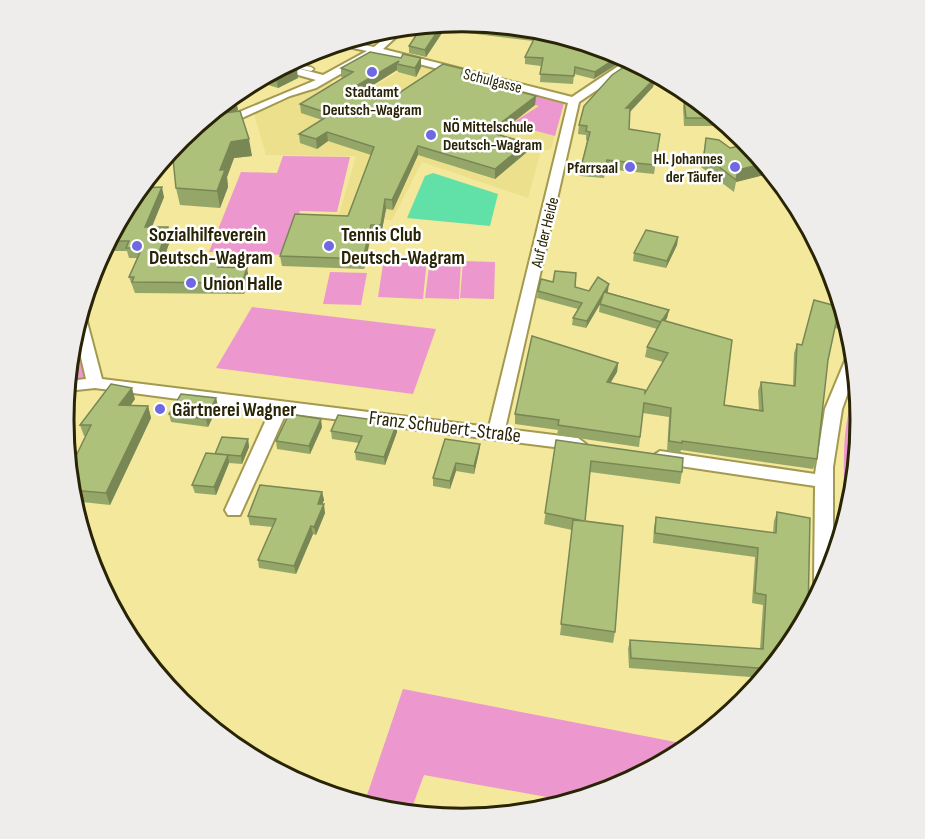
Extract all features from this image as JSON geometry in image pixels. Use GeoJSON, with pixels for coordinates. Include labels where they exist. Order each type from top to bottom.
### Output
{"type":"FeatureCollection","features":[{"type":"Feature","properties":{"kind":"street"},"geometry":{"type":"LineString","coordinates":[[213,123],[227,121],[325,79],[376,50],[390,39]]}},
{"type":"Feature","properties":{"kind":"street","name":"Schulgasse"},"geometry":{"type":"LineString","coordinates":[[357,46],[574,101]]}},
{"type":"Feature","properties":{"kind":"street"},"geometry":{"type":"LineString","coordinates":[[574,101],[624,67]]}},
{"type":"Feature","properties":{"kind":"street"},"geometry":{"type":"LineString","coordinates":[[294,71],[325,79]]}},
{"type":"Feature","properties":{"kind":"street","name":"Auf der Heide"},"geometry":{"type":"LineString","coordinates":[[496,432],[574,101]]}},
{"type":"Feature","properties":{"kind":"street"},"geometry":{"type":"LineString","coordinates":[[219,118],[227,121]]}},
{"type":"Feature","properties":{"kind":"street"},"geometry":{"type":"LineString","coordinates":[[84,337],[95,383]]}},
{"type":"Feature","properties":{"kind":"street"},"geometry":{"type":"LineString","coordinates":[[824,561],[822,481],[835,405],[848,376]]}},
{"type":"Feature","properties":{"kind":"street","name":"Franz Schubert-Straße"},"geometry":{"type":"LineString","coordinates":[[76,385],[95,383],[281,405],[589,446]]}},
{"type":"Feature","properties":{"kind":"street"},"geometry":{"type":"LineString","coordinates":[[234,510],[281,405]]}},
{"type":"Feature","properties":{"kind":"street"},"geometry":{"type":"LineString","coordinates":[[648,455],[822,481]]}},
{"type":"Feature","properties":{"kind":"lane"},"geometry":{"type":"LineString","coordinates":[[301,67],[311,69]]}},
{"type":"Feature","properties":{"kind":"shaded area"},"geometry":{"type":"Polygon","coordinates":[[[413,63],[564,103],[551,149],[541,151],[528,198],[422,162],[392,220],[338,218],[356,156],[266,155],[254,114],[329,82],[365,92],[413,63]]]}},
{"type":"Feature","properties":{"kind":"shaded area"},"geometry":{"type":"Polygon","coordinates":[[[501,86],[564,103],[555,136],[511,124],[539,106],[491,93],[501,86]]]}},
{"type":"Feature","properties":{"kind":"shaded area"},"geometry":{"type":"Polygon","coordinates":[[[283,156],[350,157],[337,212],[300,211],[286,255],[209,252],[241,172],[277,173],[283,156]]]}},
{"type":"Feature","properties":{"kind":"shaded area"},"geometry":{"type":"Polygon","coordinates":[[[433,173],[498,194],[490,226],[407,218],[425,176],[433,173]]]}},
{"type":"Feature","properties":{"kind":"shaded area"},"geometry":{"type":"Polygon","coordinates":[[[384,258],[427,259],[423,299],[378,297],[384,258]]]}},
{"type":"Feature","properties":{"kind":"shaded area"},"geometry":{"type":"Polygon","coordinates":[[[430,259],[461,260],[459,299],[425,298],[430,259]]]}},
{"type":"Feature","properties":{"kind":"shaded area"},"geometry":{"type":"Polygon","coordinates":[[[463,261],[495,262],[494,299],[460,298],[463,261]]]}},
{"type":"Feature","properties":{"kind":"shaded area"},"geometry":{"type":"Polygon","coordinates":[[[330,272],[367,273],[361,305],[323,304],[330,272]]]}},
{"type":"Feature","properties":{"kind":"shaded area"},"geometry":{"type":"Polygon","coordinates":[[[252,307],[436,329],[413,394],[216,368],[252,307]]]}},
{"type":"Feature","properties":{"kind":"shaded area"},"geometry":{"type":"Polygon","coordinates":[[[81,348],[92,380],[77,381],[81,348]]]}},
{"type":"Feature","properties":{"kind":"shaded area"},"geometry":{"type":"Polygon","coordinates":[[[850,408],[850,445],[844,487],[844,453],[850,408]]]}},
{"type":"Feature","properties":{"kind":"shaded area"},"geometry":{"type":"Polygon","coordinates":[[[403,689],[677,742],[656,756],[611,778],[549,797],[424,775],[413,804],[367,795],[403,689]]]}},
{"type":"Feature","properties":{"kind":"building"},"geometry":{"type":"Polygon","coordinates":[[[437,32],[425,50],[409,46],[417,34],[437,32]]]}},
{"type":"Feature","properties":{"kind":"building"},"geometry":{"type":"Polygon","coordinates":[[[534,38],[587,52],[611,61],[595,72],[575,67],[574,76],[540,74],[543,58],[525,57],[534,38]]]}},
{"type":"Feature","properties":{"kind":"building"},"geometry":{"type":"Polygon","coordinates":[[[370,52],[401,58],[403,54],[421,58],[415,68],[397,64],[399,61],[356,86],[393,97],[443,64],[463,69],[461,76],[536,96],[489,132],[527,143],[495,169],[418,146],[392,200],[385,199],[381,225],[371,225],[363,259],[280,256],[295,214],[348,216],[374,147],[327,132],[316,139],[299,134],[331,114],[300,104],[353,72],[341,68],[370,52]]]}},
{"type":"Feature","properties":{"kind":"building"},"geometry":{"type":"Polygon","coordinates":[[[624,67],[652,81],[626,108],[630,108],[629,129],[660,134],[655,165],[607,160],[605,169],[581,167],[590,132],[586,131],[587,126],[579,125],[584,106],[612,75],[624,67]]]}},
{"type":"Feature","properties":{"kind":"building"},"geometry":{"type":"Polygon","coordinates":[[[297,70],[277,81],[275,80],[297,70]]]}},
{"type":"Feature","properties":{"kind":"building"},"geometry":{"type":"Polygon","coordinates":[[[684,101],[706,118],[686,118],[684,101]]]}},
{"type":"Feature","properties":{"kind":"building"},"geometry":{"type":"Polygon","coordinates":[[[240,111],[249,139],[231,142],[220,170],[225,170],[217,191],[176,188],[173,161],[188,145],[225,113],[240,111]]]}},
{"type":"Feature","properties":{"kind":"building"},"geometry":{"type":"Polygon","coordinates":[[[706,138],[719,140],[730,148],[738,146],[755,166],[738,170],[736,180],[704,155],[706,138]]]}},
{"type":"Feature","properties":{"kind":"building"},"geometry":{"type":"Polygon","coordinates":[[[152,187],[162,187],[145,227],[168,227],[157,258],[221,259],[218,267],[247,268],[242,283],[132,282],[134,277],[129,277],[142,248],[126,248],[129,241],[118,241],[126,225],[152,187]]]}},
{"type":"Feature","properties":{"kind":"building"},"geometry":{"type":"Polygon","coordinates":[[[646,230],[678,237],[667,261],[634,253],[646,230]]]}},
{"type":"Feature","properties":{"kind":"building"},"geometry":{"type":"Polygon","coordinates":[[[555,271],[576,273],[575,287],[589,291],[598,277],[609,284],[587,321],[573,318],[582,303],[538,291],[541,279],[553,282],[555,271]]]}},
{"type":"Feature","properties":{"kind":"building"},"geometry":{"type":"Polygon","coordinates":[[[604,292],[669,310],[661,322],[600,304],[604,292]]]}},
{"type":"Feature","properties":{"kind":"building"},"geometry":{"type":"Polygon","coordinates":[[[814,300],[833,305],[837,319],[828,360],[817,459],[669,441],[671,408],[644,403],[640,437],[558,425],[559,420],[515,414],[532,336],[618,363],[607,382],[645,390],[645,393],[668,353],[647,347],[662,320],[732,340],[724,405],[763,411],[761,382],[795,386],[797,344],[802,345],[814,300]]]}},
{"type":"Feature","properties":{"kind":"building"},"geometry":{"type":"Polygon","coordinates":[[[111,384],[132,388],[119,405],[148,406],[106,493],[81,491],[76,455],[91,425],[80,425],[111,384]]]}},
{"type":"Feature","properties":{"kind":"building"},"geometry":{"type":"Polygon","coordinates":[[[181,394],[216,398],[206,419],[169,414],[181,394]]]}},
{"type":"Feature","properties":{"kind":"building"},"geometry":{"type":"Polygon","coordinates":[[[289,414],[321,419],[309,446],[276,441],[289,414]]]}},
{"type":"Feature","properties":{"kind":"building"},"geometry":{"type":"Polygon","coordinates":[[[338,415],[397,423],[384,457],[355,452],[362,436],[331,431],[338,415]]]}},
{"type":"Feature","properties":{"kind":"building"},"geometry":{"type":"Polygon","coordinates":[[[222,437],[248,439],[241,456],[215,454],[222,437]]]}},
{"type":"Feature","properties":{"kind":"building"},"geometry":{"type":"Polygon","coordinates":[[[445,439],[480,444],[474,466],[456,463],[450,481],[433,478],[445,439]]]}},
{"type":"Feature","properties":{"kind":"building"},"geometry":{"type":"Polygon","coordinates":[[[556,440],[683,458],[682,472],[591,461],[585,521],[623,526],[615,632],[561,624],[573,520],[584,521],[545,513],[556,440]]]}},
{"type":"Feature","properties":{"kind":"building"},"geometry":{"type":"Polygon","coordinates":[[[206,453],[228,455],[214,487],[192,485],[206,453]]]}},
{"type":"Feature","properties":{"kind":"building"},"geometry":{"type":"Polygon","coordinates":[[[260,485],[322,492],[318,504],[324,504],[314,527],[311,526],[294,566],[258,560],[276,519],[248,516],[260,485]]]}},
{"type":"Feature","properties":{"kind":"building"},"geometry":{"type":"Polygon","coordinates":[[[777,512],[810,518],[808,594],[799,614],[760,668],[631,658],[630,640],[763,649],[766,595],[755,593],[758,548],[655,533],[656,517],[776,533],[777,512]]]}},
{"type":"Feature","properties":{"kind":"place","name":"Stadtamt Deutsch-Wagram"},"geometry":{"type":"Point","coordinates":[372,72]}},
{"type":"Feature","properties":{"kind":"place","name":"NÖ Mittelschule Deutsch-Wagram"},"geometry":{"type":"Point","coordinates":[431,135]}},
{"type":"Feature","properties":{"kind":"place","name":"Pfarrsaal"},"geometry":{"type":"Point","coordinates":[630,167]}},
{"type":"Feature","properties":{"kind":"place","name":"Hl. Johannes der Täufer"},"geometry":{"type":"Point","coordinates":[735,167]}},
{"type":"Feature","properties":{"kind":"place","name":"Sozialhilfeverein Deutsch-Wagram"},"geometry":{"type":"Point","coordinates":[137,246]}},
{"type":"Feature","properties":{"kind":"place","name":"Tennis Club Deutsch-Wagram"},"geometry":{"type":"Point","coordinates":[329,246]}},
{"type":"Feature","properties":{"kind":"place","name":"Union Halle"},"geometry":{"type":"Point","coordinates":[191,283]}},
{"type":"Feature","properties":{"kind":"place","name":"Gärtnerei Wagner"},"geometry":{"type":"Point","coordinates":[160,409]}}]}
